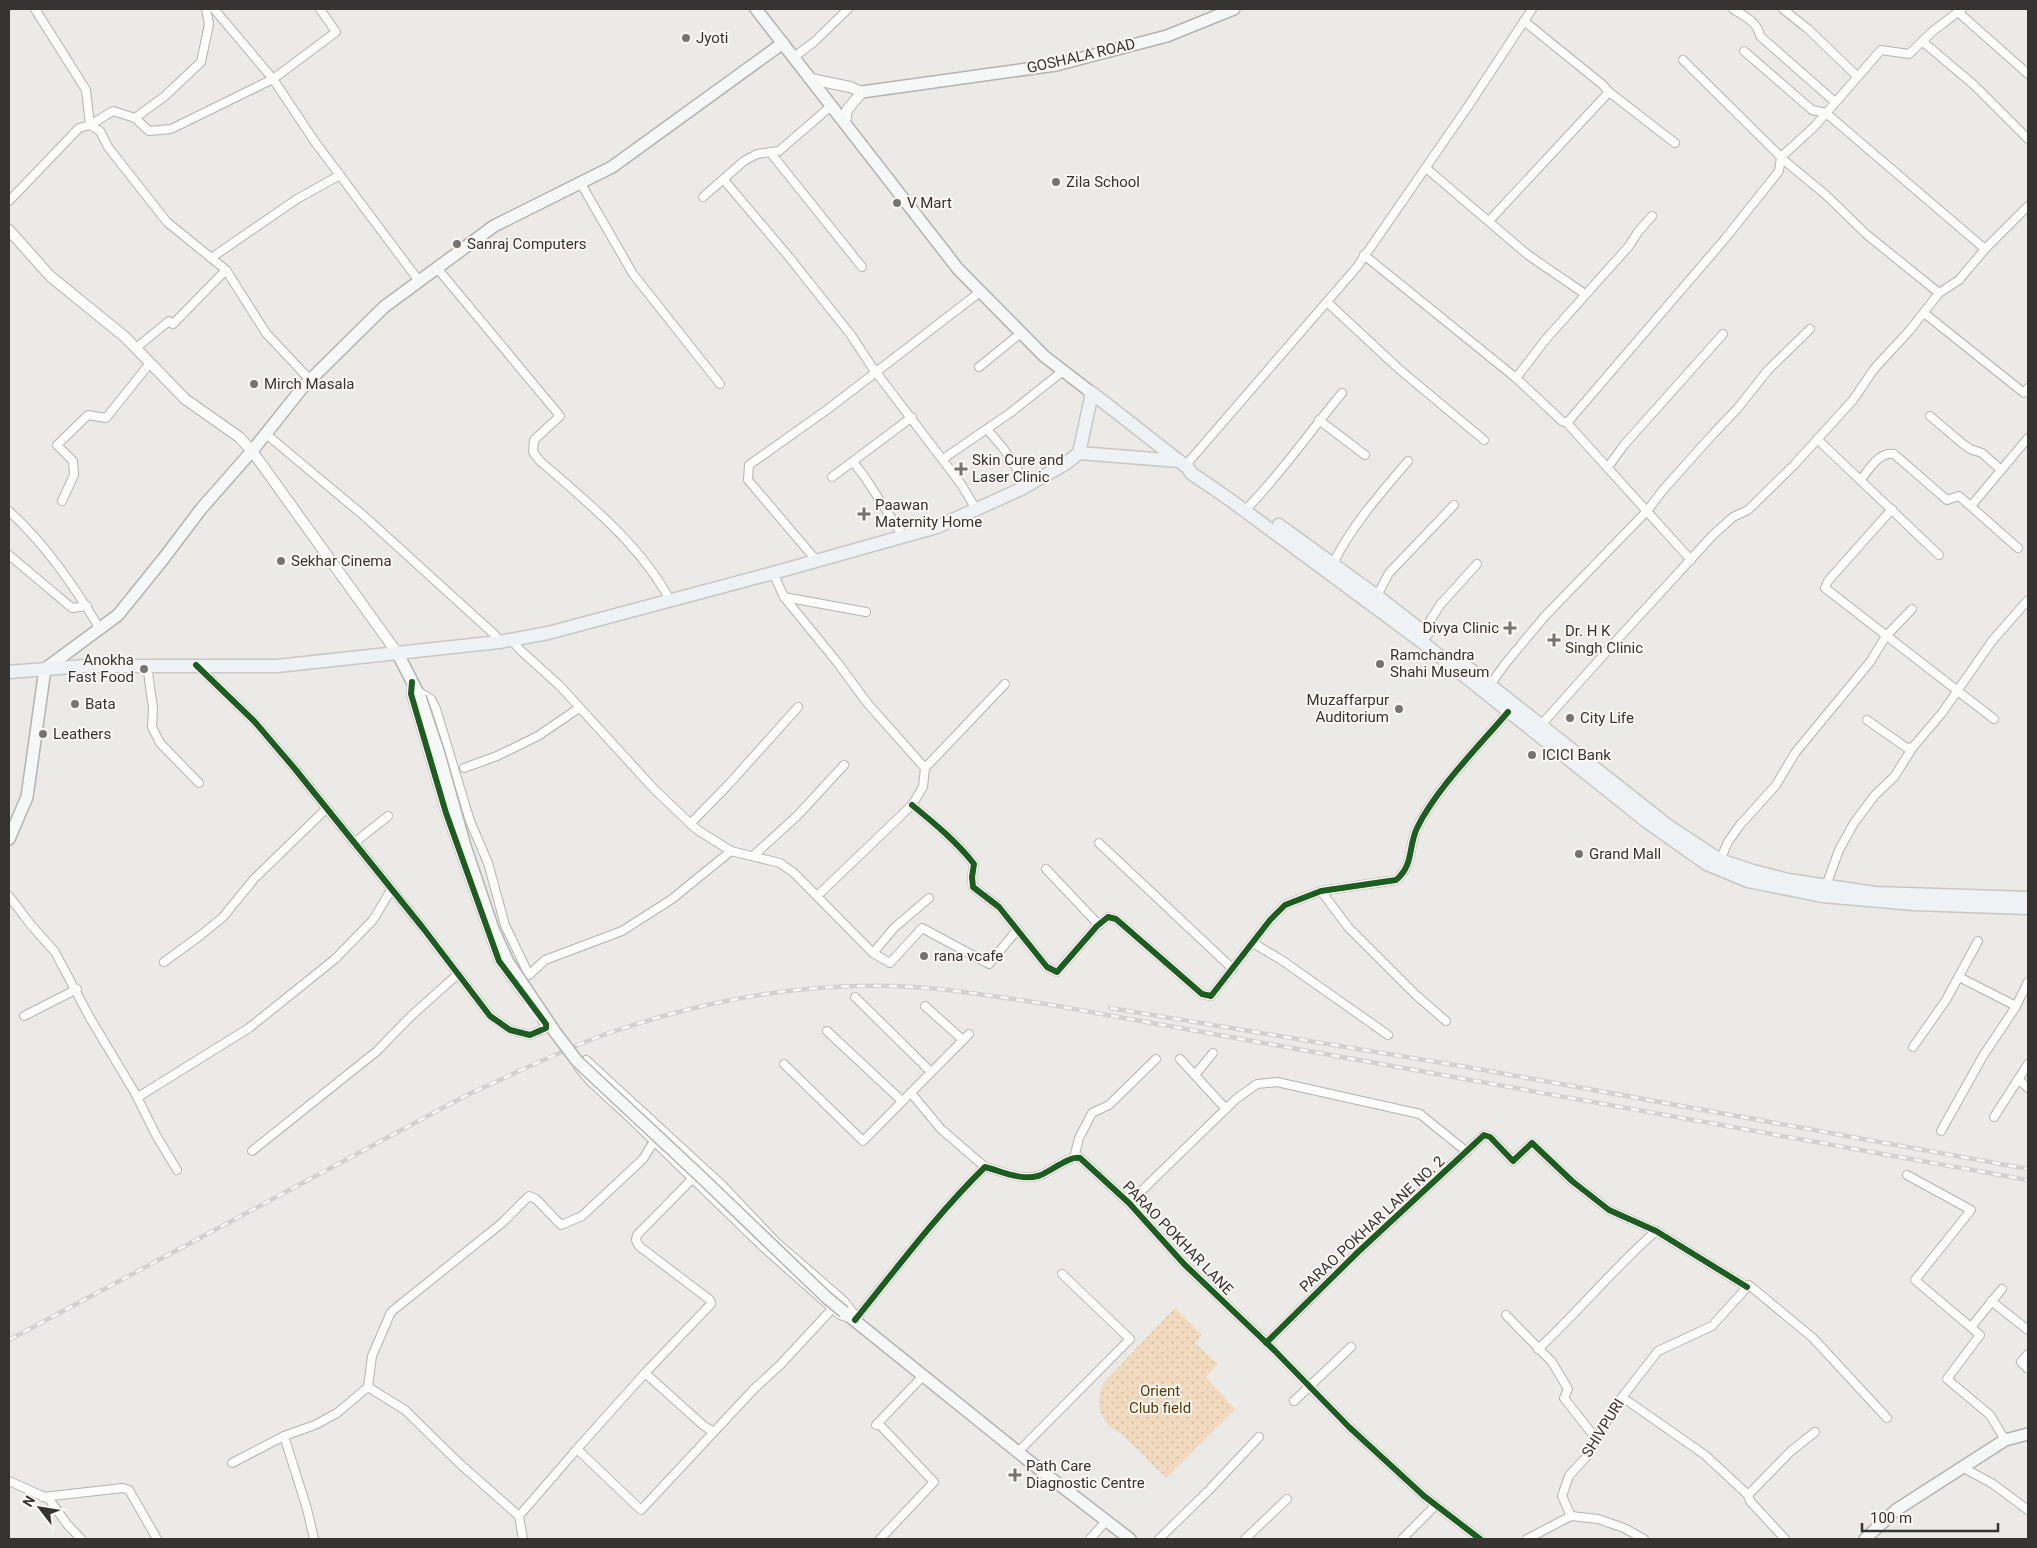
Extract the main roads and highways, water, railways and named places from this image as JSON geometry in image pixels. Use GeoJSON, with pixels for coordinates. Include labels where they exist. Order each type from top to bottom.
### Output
{"type":"FeatureCollection","features":[{"type":"Feature","properties":{"kind":"main road"},"geometry":{"type":"LineString","coordinates":[[756,9],[958,269],[1044,356],[1184,465],[1191,473],[1422,642],[1677,844],[1706,864],[1748,881],[1823,896],[1862,901],[1963,907],[2028,908]]}},
{"type":"Feature","properties":{"kind":"main road","name":"GOSHALA ROAD"},"geometry":{"type":"LineString","coordinates":[[862,92],[1056,65],[1167,36],[1214,12],[1234,9]]}},
{"type":"Feature","properties":{"kind":"main road"},"geometry":{"type":"LineString","coordinates":[[10,833],[27,797],[45,669],[118,615],[201,509],[252,451],[310,380],[384,307],[494,226],[612,166],[783,43]]}},
{"type":"Feature","properties":{"kind":"main road"},"geometry":{"type":"LineString","coordinates":[[9,672],[84,666],[277,666],[398,654],[548,633],[937,527],[1028,485],[1065,464],[1079,453],[1092,393]]}},
{"type":"Feature","properties":{"kind":"main road"},"geometry":{"type":"LineString","coordinates":[[1079,453],[1194,466],[1377,596],[1667,825],[1720,860],[1788,880],[1875,893],[2028,898]]}},
{"type":"Feature","properties":{"kind":"main road"},"geometry":{"type":"LineString","coordinates":[[398,654],[416,690],[439,754],[454,811],[494,928],[508,962],[555,1032],[577,1060],[826,1297],[1018,1452],[1130,1539]]}},
{"type":"Feature","properties":{"kind":"main road"},"geometry":{"type":"LineString","coordinates":[[1865,1539],[1896,1510],[1962,1467],[2005,1440],[2028,1434]]}},
{"type":"Feature","properties":{"kind":"railway"},"geometry":{"type":"LineString","coordinates":[[9,1340],[467,1095],[555,1055],[609,1033],[677,1012],[747,997],[817,988],[852,986],[928,988],[1046,1004],[2028,1180]]}},
{"type":"Feature","properties":{"kind":"railway"},"geometry":{"type":"LineString","coordinates":[[1110,1008],[1467,1067],[2028,1169]]}},
{"type":"Feature","properties":{"kind":"place","name":"Jyoti"},"geometry":{"type":"Point","coordinates":[686,38]}},
{"type":"Feature","properties":{"kind":"place","name":"Zila School"},"geometry":{"type":"Point","coordinates":[1056,182]}},
{"type":"Feature","properties":{"kind":"place","name":"V Mart"},"geometry":{"type":"Point","coordinates":[897,203]}},
{"type":"Feature","properties":{"kind":"place","name":"Sanraj Computers"},"geometry":{"type":"Point","coordinates":[457,244]}},
{"type":"Feature","properties":{"kind":"place","name":"Mirch Masala"},"geometry":{"type":"Point","coordinates":[254,384]}},
{"type":"Feature","properties":{"kind":"place","name":"Skin Cure and Laser Clinic"},"geometry":{"type":"Point","coordinates":[961,469]}},
{"type":"Feature","properties":{"kind":"place","name":"Paawan Maternity Home"},"geometry":{"type":"Point","coordinates":[864,514]}},
{"type":"Feature","properties":{"kind":"place","name":"Sekhar Cinema"},"geometry":{"type":"Point","coordinates":[281,561]}},
{"type":"Feature","properties":{"kind":"place","name":"Divya Clinic"},"geometry":{"type":"Point","coordinates":[1510,628]}},
{"type":"Feature","properties":{"kind":"place","name":"Dr. H K Singh Clinic"},"geometry":{"type":"Point","coordinates":[1554,640]}},
{"type":"Feature","properties":{"kind":"place","name":"Ramchandra Shahi Museum"},"geometry":{"type":"Point","coordinates":[1380,664]}},
{"type":"Feature","properties":{"kind":"place","name":"Anokha Fast Food"},"geometry":{"type":"Point","coordinates":[144,669]}},
{"type":"Feature","properties":{"kind":"place","name":"Bata"},"geometry":{"type":"Point","coordinates":[75,704]}},
{"type":"Feature","properties":{"kind":"place","name":"Muzaffarpur Auditorium"},"geometry":{"type":"Point","coordinates":[1399,709]}},
{"type":"Feature","properties":{"kind":"place","name":"City Life"},"geometry":{"type":"Point","coordinates":[1570,718]}},
{"type":"Feature","properties":{"kind":"place","name":"Leathers"},"geometry":{"type":"Point","coordinates":[43,734]}},
{"type":"Feature","properties":{"kind":"place","name":"ICICI Bank"},"geometry":{"type":"Point","coordinates":[1532,755]}},
{"type":"Feature","properties":{"kind":"place","name":"Grand Mall"},"geometry":{"type":"Point","coordinates":[1579,854]}},
{"type":"Feature","properties":{"kind":"place","name":"rana vcafe"},"geometry":{"type":"Point","coordinates":[924,956]}},
{"type":"Feature","properties":{"kind":"place","name":"Path Care Diagnostic Centre"},"geometry":{"type":"Point","coordinates":[1015,1475]}},
{"type":"Feature","properties":{"kind":"park label","name":"Orient Club field"},"geometry":{"type":"Point","coordinates":[1160,1400]}}]}
